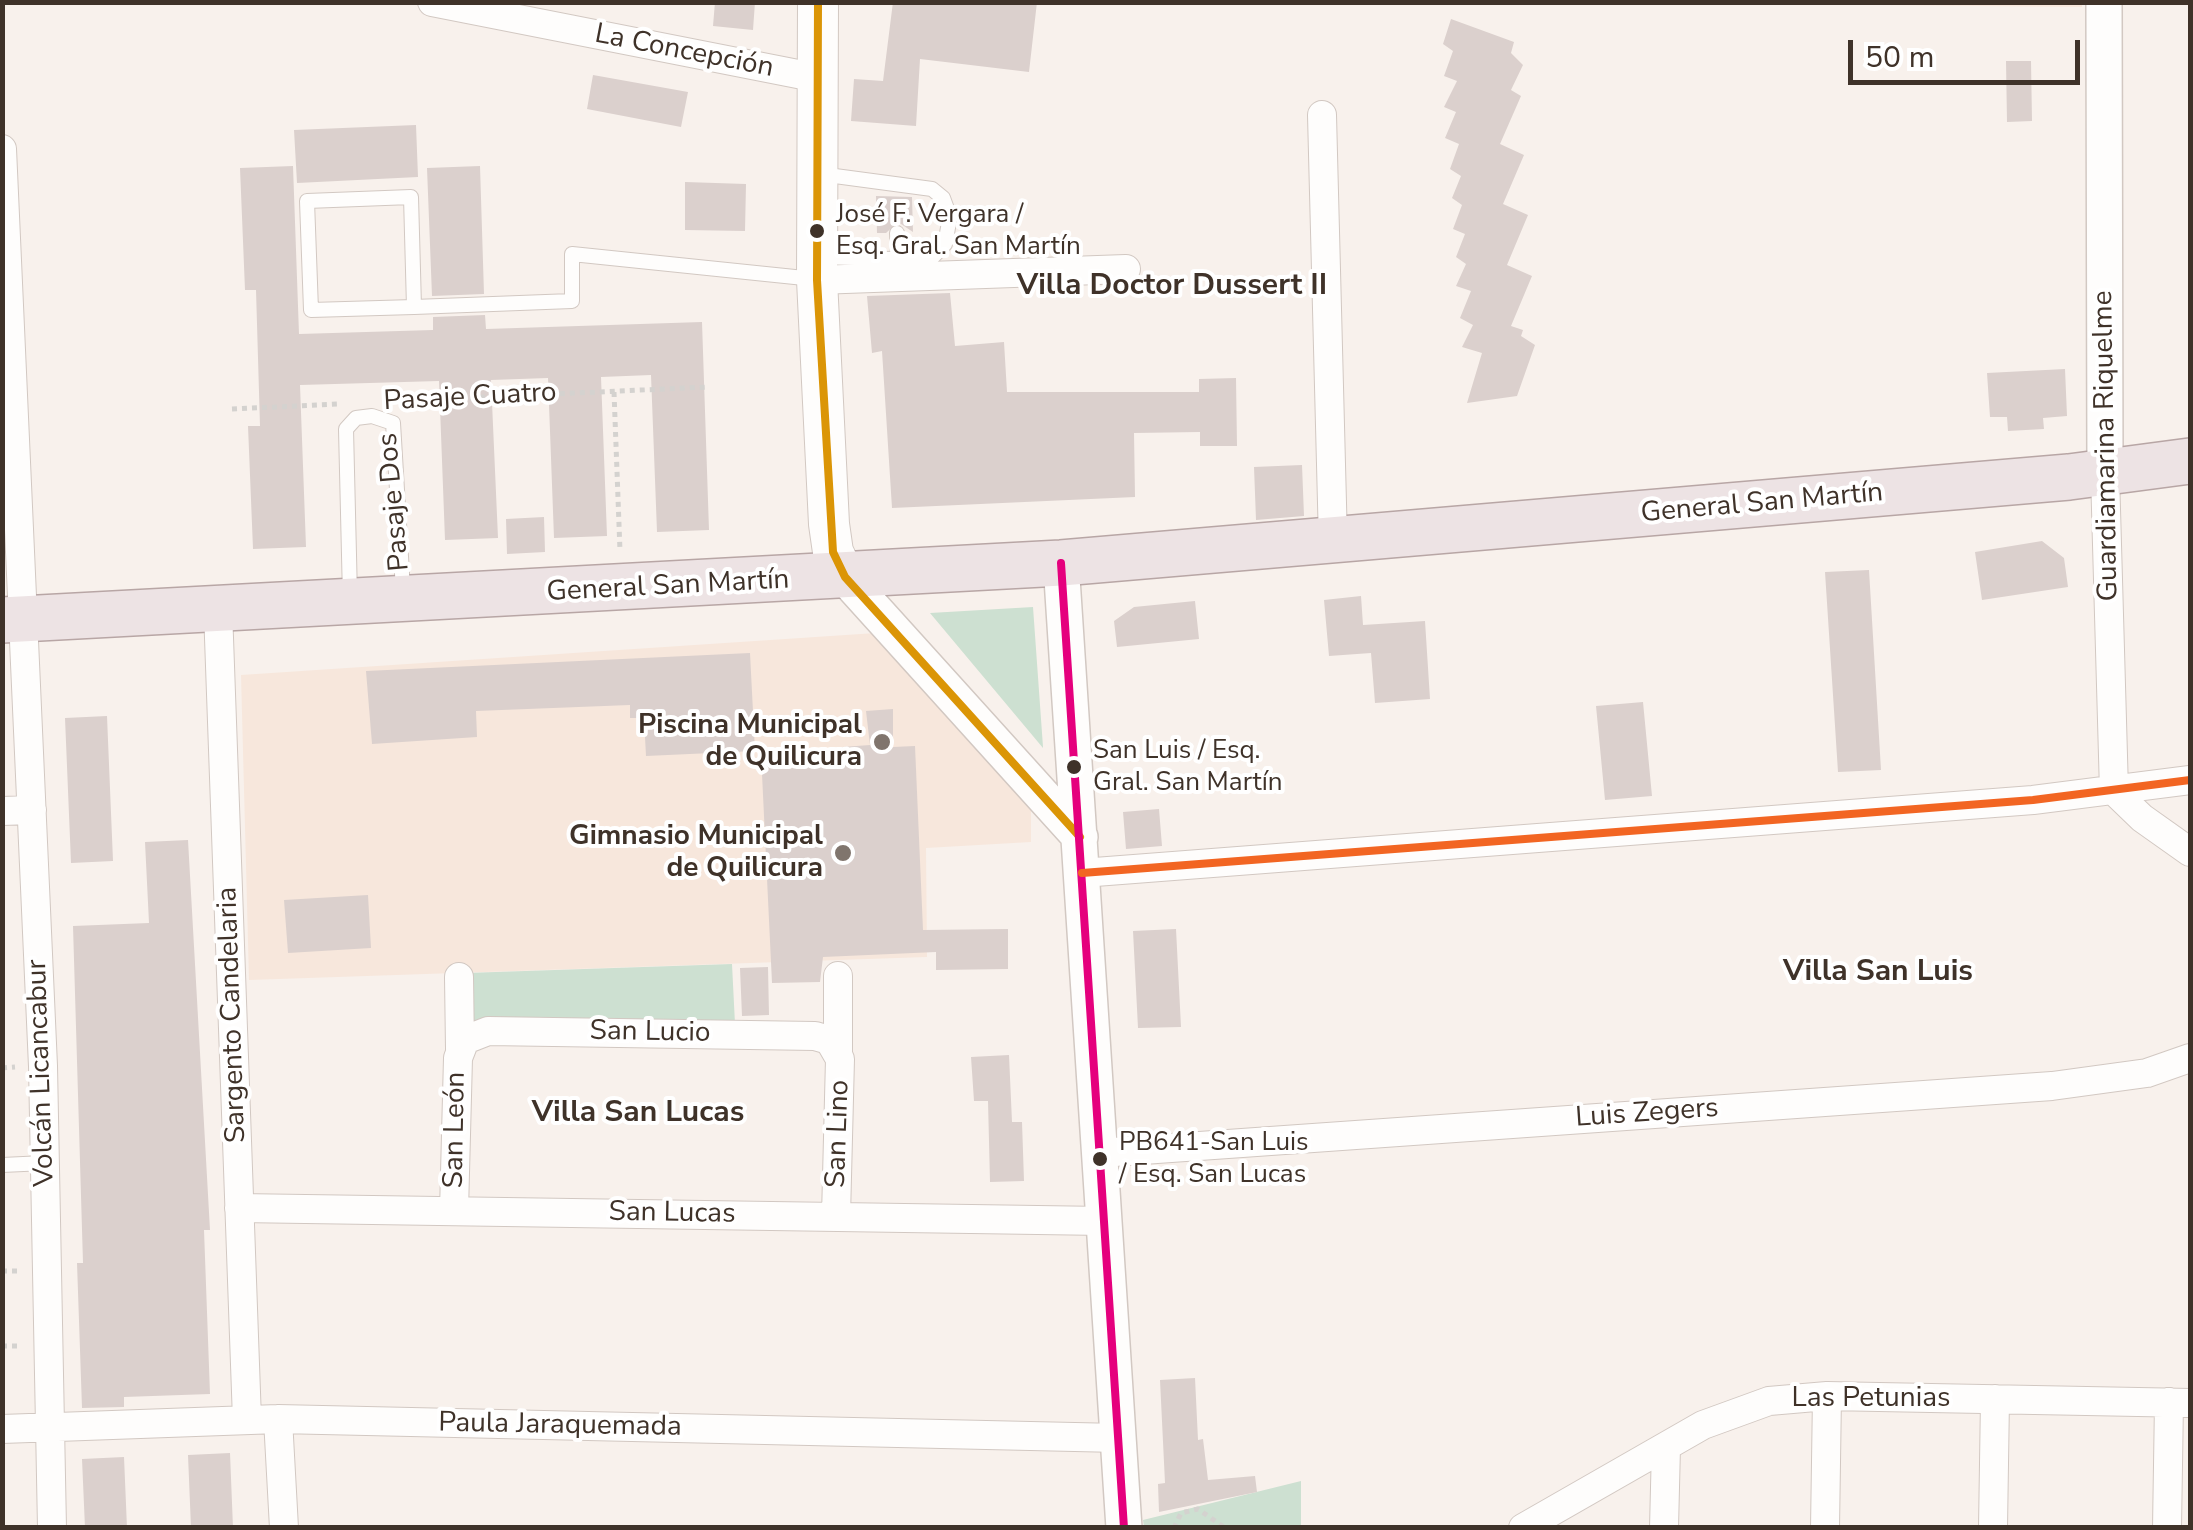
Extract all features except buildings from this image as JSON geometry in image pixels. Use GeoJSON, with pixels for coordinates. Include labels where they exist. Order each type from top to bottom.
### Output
{"type":"FeatureCollection","features":[{"type":"Feature","properties":{"kind":"main road"},"geometry":{"type":"LineString","coordinates":[[818,2],[817,268],[829,524],[834,552],[845,578]]}},
{"type":"Feature","properties":{"kind":"main road","name":"General San Martín"},"geometry":{"type":"LineString","coordinates":[[13,620],[845,578],[1061,563],[2105,474],[2190,460]]}},
{"type":"Feature","properties":{"kind":"street","name":"La Concepción"},"geometry":{"type":"LineString","coordinates":[[432,2],[818,78]]}},
{"type":"Feature","properties":{"kind":"street","name":"Guardiamarina Riquelme"},"geometry":{"type":"LineString","coordinates":[[2104,2],[2105,474],[2114,791]]}},
{"type":"Feature","properties":{"kind":"street"},"geometry":{"type":"LineString","coordinates":[[1322,116],[1333,542]]}},
{"type":"Feature","properties":{"kind":"street","name":"Volcán Licancabur"},"geometry":{"type":"LineString","coordinates":[[2,149],[13,620],[32,810],[45,1163],[52,1528]]}},
{"type":"Feature","properties":{"kind":"street"},"geometry":{"type":"LineString","coordinates":[[817,268],[1126,269]]}},
{"type":"Feature","properties":{"kind":"street"},"geometry":{"type":"LineString","coordinates":[[1061,563],[1124,1528]]}},
{"type":"Feature","properties":{"kind":"street"},"geometry":{"type":"LineString","coordinates":[[845,578],[1080,837]]}},
{"type":"Feature","properties":{"kind":"street","name":"Sargento Candelaria"},"geometry":{"type":"LineString","coordinates":[[218,610],[247,1420]]}},
{"type":"Feature","properties":{"kind":"street"},"geometry":{"type":"LineString","coordinates":[[1082,872],[2114,791],[2190,780]]}},
{"type":"Feature","properties":{"kind":"street"},"geometry":{"type":"LineString","coordinates":[[2114,791],[2142,818],[2190,852]]}},
{"type":"Feature","properties":{"kind":"street"},"geometry":{"type":"LineString","coordinates":[[2,811],[32,810]]}},
{"type":"Feature","properties":{"kind":"street","name":"San Lino"},"geometry":{"type":"LineString","coordinates":[[836,1216],[838,976]]}},
{"type":"Feature","properties":{"kind":"street","name":"San León"},"geometry":{"type":"LineString","coordinates":[[454,1211],[462,1044],[459,978]]}},
{"type":"Feature","properties":{"kind":"street","name":"San Lucio"},"geometry":{"type":"LineString","coordinates":[[462,1044],[480,1031],[508,1031],[814,1036],[836,1048]]}},
{"type":"Feature","properties":{"kind":"street","name":"Luis Zegers"},"geometry":{"type":"LineString","coordinates":[[1100,1153],[2052,1086],[2147,1073],[2190,1058]]}},
{"type":"Feature","properties":{"kind":"street","name":"San Lucas"},"geometry":{"type":"LineString","coordinates":[[240,1208],[1104,1221]]}},
{"type":"Feature","properties":{"kind":"street"},"geometry":{"type":"LineString","coordinates":[[1824,1528],[1827,1396]]}},
{"type":"Feature","properties":{"kind":"street","name":"Las Petunias"},"geometry":{"type":"LineString","coordinates":[[1524,1528],[1666,1447],[1746,1407],[1827,1396],[2180,1402]]}},
{"type":"Feature","properties":{"kind":"street"},"geometry":{"type":"LineString","coordinates":[[1993,1528],[1995,1399]]}},
{"type":"Feature","properties":{"kind":"street"},"geometry":{"type":"LineString","coordinates":[[2167,1528],[2180,1402]]}},
{"type":"Feature","properties":{"kind":"street"},"geometry":{"type":"LineString","coordinates":[[278,1419],[284,1528]]}},
{"type":"Feature","properties":{"kind":"street","name":"Paula Jaraquemada"},"geometry":{"type":"LineString","coordinates":[[2,1429],[278,1419],[1118,1438]]}},
{"type":"Feature","properties":{"kind":"street"},"geometry":{"type":"LineString","coordinates":[[1664,1528],[1666,1447]]}},
{"type":"Feature","properties":{"kind":"lane"},"geometry":{"type":"LineString","coordinates":[[414,307],[411,197],[307,201],[310,310],[414,307],[572,301],[572,254],[817,268],[898,258],[930,260],[940,253],[950,232],[950,217],[943,198],[932,190],[896,190],[818,174]]}},
{"type":"Feature","properties":{"kind":"lane"},"geometry":{"type":"LineString","coordinates":[[897,232],[898,258]]}},
{"type":"Feature","properties":{"kind":"lane","name":"Pasaje Dos"},"geometry":{"type":"LineString","coordinates":[[350,603],[346,429],[356,418],[372,416],[393,422],[404,600]]}},
{"type":"Feature","properties":{"kind":"lane"},"geometry":{"type":"LineString","coordinates":[[2,1165],[45,1163]]}},
{"type":"Feature","properties":{"kind":"path","name":"Pasaje Cuatro"},"geometry":{"type":"LineString","coordinates":[[385,402],[708,387]]}},
{"type":"Feature","properties":{"kind":"path"},"geometry":{"type":"LineString","coordinates":[[614,391],[622,589]]}},
{"type":"Feature","properties":{"kind":"path","name":"Pasaje Cuatro"},"geometry":{"type":"LineString","coordinates":[[232,409],[347,404]]}},
{"type":"Feature","properties":{"kind":"path"},"geometry":{"type":"LineString","coordinates":[[1174,1528],[1181,1513],[1198,1509],[1225,1528]]}},
{"type":"Feature","properties":{"kind":"shaded area"},"geometry":{"type":"Polygon","coordinates":[[[2082,2],[2082,7],[1677,3],[2082,2]]]}},
{"type":"Feature","properties":{"kind":"shaded area"},"geometry":{"type":"Polygon","coordinates":[[[876,633],[1031,808],[1031,842],[926,848],[927,957],[249,980],[241,675],[876,633]]]}},
{"type":"Feature","properties":{"kind":"green space"},"geometry":{"type":"Polygon","coordinates":[[[1033,607],[1043,747],[1043,748],[930,613],[1033,607]]]}},
{"type":"Feature","properties":{"kind":"green space"},"geometry":{"type":"Polygon","coordinates":[[[732,964],[735,1024],[474,1024],[467,1020],[466,973],[732,964]]]}},
{"type":"Feature","properties":{"kind":"green space"},"geometry":{"type":"Polygon","coordinates":[[[1301,1481],[1301,1527],[1144,1527],[1143,1520],[1301,1481]]]}},
{"type":"Feature","properties":{"kind":"transit line"},"geometry":{"type":"LineString","coordinates":[[818,2],[817,280],[833,552],[845,577],[1080,837]]}},
{"type":"Feature","properties":{"kind":"transit line"},"geometry":{"type":"LineString","coordinates":[[1061,563],[1124,1528]]}},
{"type":"Feature","properties":{"kind":"transit line"},"geometry":{"type":"LineString","coordinates":[[1082,873],[2033,800],[2190,780]]}},
{"type":"Feature","properties":{"kind":"place","name":"José F. Vergara / Esq. Gral. San Martín"},"geometry":{"type":"Point","coordinates":[817,231]}},
{"type":"Feature","properties":{"kind":"place","name":"Piscina Municipal de Quilicura"},"geometry":{"type":"Point","coordinates":[882,742]}},
{"type":"Feature","properties":{"kind":"place","name":"San Luis / Esq. Gral. San Martín"},"geometry":{"type":"Point","coordinates":[1074,767]}},
{"type":"Feature","properties":{"kind":"place","name":"Gimnasio Municipal de Quilicura"},"geometry":{"type":"Point","coordinates":[843,853]}},
{"type":"Feature","properties":{"kind":"place","name":"PB641-San Luis / Esq. San Lucas"},"geometry":{"type":"Point","coordinates":[1100,1159]}},
{"type":"Feature","properties":{"kind":"district","name":"Villa Doctor Dussert II"},"geometry":{"type":"Point","coordinates":[1172,287]}},
{"type":"Feature","properties":{"kind":"district","name":"Villa San Luis"},"geometry":{"type":"Point","coordinates":[1878,973]}},
{"type":"Feature","properties":{"kind":"district","name":"Villa San Lucas"},"geometry":{"type":"Point","coordinates":[638,1114]}}]}
